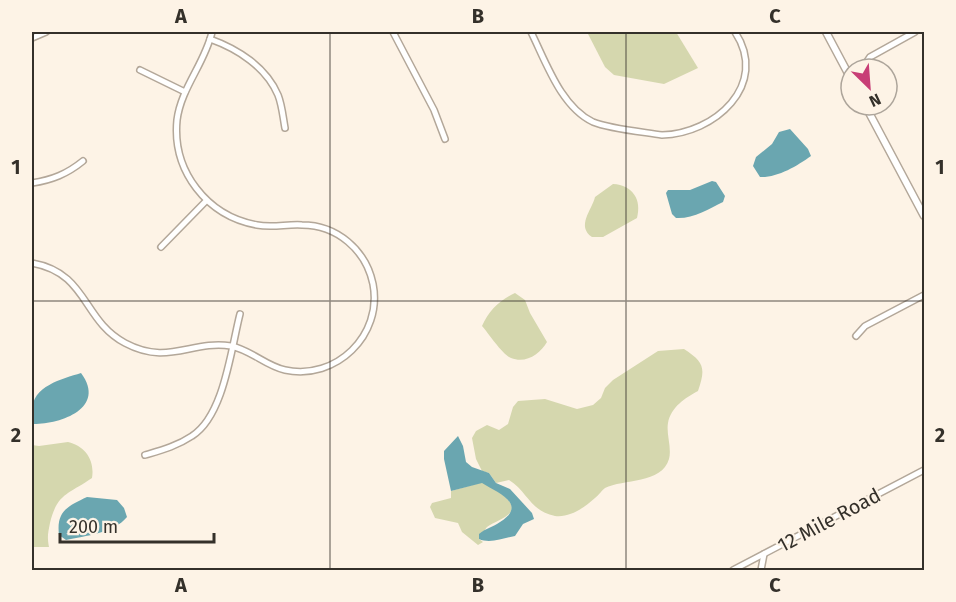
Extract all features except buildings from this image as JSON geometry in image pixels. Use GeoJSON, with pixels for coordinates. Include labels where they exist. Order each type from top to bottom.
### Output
{"type":"FeatureCollection","features":[{"type":"Feature","properties":{"kind":"street"},"geometry":{"type":"LineString","coordinates":[[32,38],[46,32]]}},
{"type":"Feature","properties":{"kind":"street"},"geometry":{"type":"LineString","coordinates":[[32,263],[57,271],[68,279],[80,291],[103,327],[117,339],[132,347],[153,353],[168,354],[208,346],[232,346],[282,369],[310,371],[332,365],[355,348],[367,330],[374,303],[373,285],[367,266],[356,250],[330,231],[311,225],[271,227],[235,219],[206,201],[192,183],[180,155],[177,120],[185,92],[212,32]]}},
{"type":"Feature","properties":{"kind":"street"},"geometry":{"type":"LineString","coordinates":[[393,32],[434,110],[446,139]]}},
{"type":"Feature","properties":{"kind":"street"},"geometry":{"type":"LineString","coordinates":[[531,32],[567,102],[580,114],[596,123],[662,135],[680,133],[698,126],[718,115],[734,101],[743,84],[746,67],[744,51],[735,32]]}},
{"type":"Feature","properties":{"kind":"street"},"geometry":{"type":"LineString","coordinates":[[826,32],[840,57]]}},
{"type":"Feature","properties":{"kind":"street"},"geometry":{"type":"LineString","coordinates":[[870,57],[915,32]]}},
{"type":"Feature","properties":{"kind":"street"},"geometry":{"type":"LineString","coordinates":[[210,39],[238,51],[270,81],[279,96],[285,128]]}},
{"type":"Feature","properties":{"kind":"street"},"geometry":{"type":"LineString","coordinates":[[140,70],[185,92]]}},
{"type":"Feature","properties":{"kind":"street"},"geometry":{"type":"LineString","coordinates":[[871,117],[924,216]]}},
{"type":"Feature","properties":{"kind":"street"},"geometry":{"type":"LineString","coordinates":[[32,183],[53,179],[69,172],[83,161]]}},
{"type":"Feature","properties":{"kind":"street"},"geometry":{"type":"LineString","coordinates":[[161,247],[206,201]]}},
{"type":"Feature","properties":{"kind":"street"},"geometry":{"type":"LineString","coordinates":[[856,336],[865,326],[924,295]]}},
{"type":"Feature","properties":{"kind":"street"},"geometry":{"type":"LineString","coordinates":[[145,454],[171,448],[195,435],[212,414],[225,382],[240,314]]}},
{"type":"Feature","properties":{"kind":"street","name":"12 Mile Road"},"geometry":{"type":"LineString","coordinates":[[733,570],[924,470]]}},
{"type":"Feature","properties":{"kind":"street"},"geometry":{"type":"LineString","coordinates":[[761,570],[764,554]]}},
{"type":"Feature","properties":{"kind":"green space"},"geometry":{"type":"Polygon","coordinates":[[[587,32],[676,32],[698,68],[664,84],[614,75],[605,67],[587,32]]]}},
{"type":"Feature","properties":{"kind":"green space"},"geometry":{"type":"Polygon","coordinates":[[[613,184],[631,190],[637,200],[637,218],[603,237],[592,237],[585,228],[586,218],[595,197],[613,184]]]}},
{"type":"Feature","properties":{"kind":"green space"},"geometry":{"type":"Polygon","coordinates":[[[515,293],[525,300],[547,342],[532,357],[522,360],[507,356],[482,326],[496,306],[515,293]]]}},
{"type":"Feature","properties":{"kind":"green space"},"geometry":{"type":"Polygon","coordinates":[[[684,349],[702,366],[702,377],[698,391],[679,404],[672,412],[668,427],[669,459],[659,473],[641,480],[605,488],[572,514],[555,516],[534,506],[509,480],[496,483],[489,473],[482,471],[476,459],[472,438],[476,431],[487,425],[499,430],[508,424],[513,407],[518,401],[545,399],[577,409],[593,405],[601,398],[605,388],[613,380],[658,351],[684,349]]]}},
{"type":"Feature","properties":{"kind":"green space"},"geometry":{"type":"Polygon","coordinates":[[[68,442],[84,450],[88,455],[92,465],[92,478],[65,495],[56,506],[49,530],[49,547],[32,547],[32,445],[68,442]]]}},
{"type":"Feature","properties":{"kind":"green space"},"geometry":{"type":"Polygon","coordinates":[[[483,482],[501,493],[512,507],[508,515],[487,527],[479,539],[483,542],[478,545],[462,532],[458,523],[435,518],[430,507],[432,503],[451,498],[451,491],[483,482]]]}},
{"type":"Feature","properties":{"kind":"water"},"geometry":{"type":"Polygon","coordinates":[[[790,129],[808,149],[811,156],[780,173],[760,177],[753,166],[756,157],[772,144],[779,132],[790,129]]]}},
{"type":"Feature","properties":{"kind":"water"},"geometry":{"type":"Polygon","coordinates":[[[712,181],[716,182],[725,196],[723,202],[689,217],[676,218],[672,214],[666,193],[668,190],[690,190],[712,181]]]}},
{"type":"Feature","properties":{"kind":"water"},"geometry":{"type":"Polygon","coordinates":[[[81,373],[88,385],[85,405],[68,417],[34,424],[32,411],[37,395],[49,385],[81,373]]]}},
{"type":"Feature","properties":{"kind":"water"},"geometry":{"type":"Polygon","coordinates":[[[458,436],[463,446],[466,462],[472,467],[489,473],[496,483],[510,489],[532,513],[534,519],[523,524],[515,536],[492,541],[479,539],[479,534],[484,530],[508,516],[511,504],[507,499],[482,483],[451,491],[444,451],[458,436]]]}},
{"type":"Feature","properties":{"kind":"water"},"geometry":{"type":"Polygon","coordinates":[[[87,497],[117,500],[124,508],[127,517],[115,527],[66,540],[59,535],[59,520],[65,510],[87,497]]]}}]}
